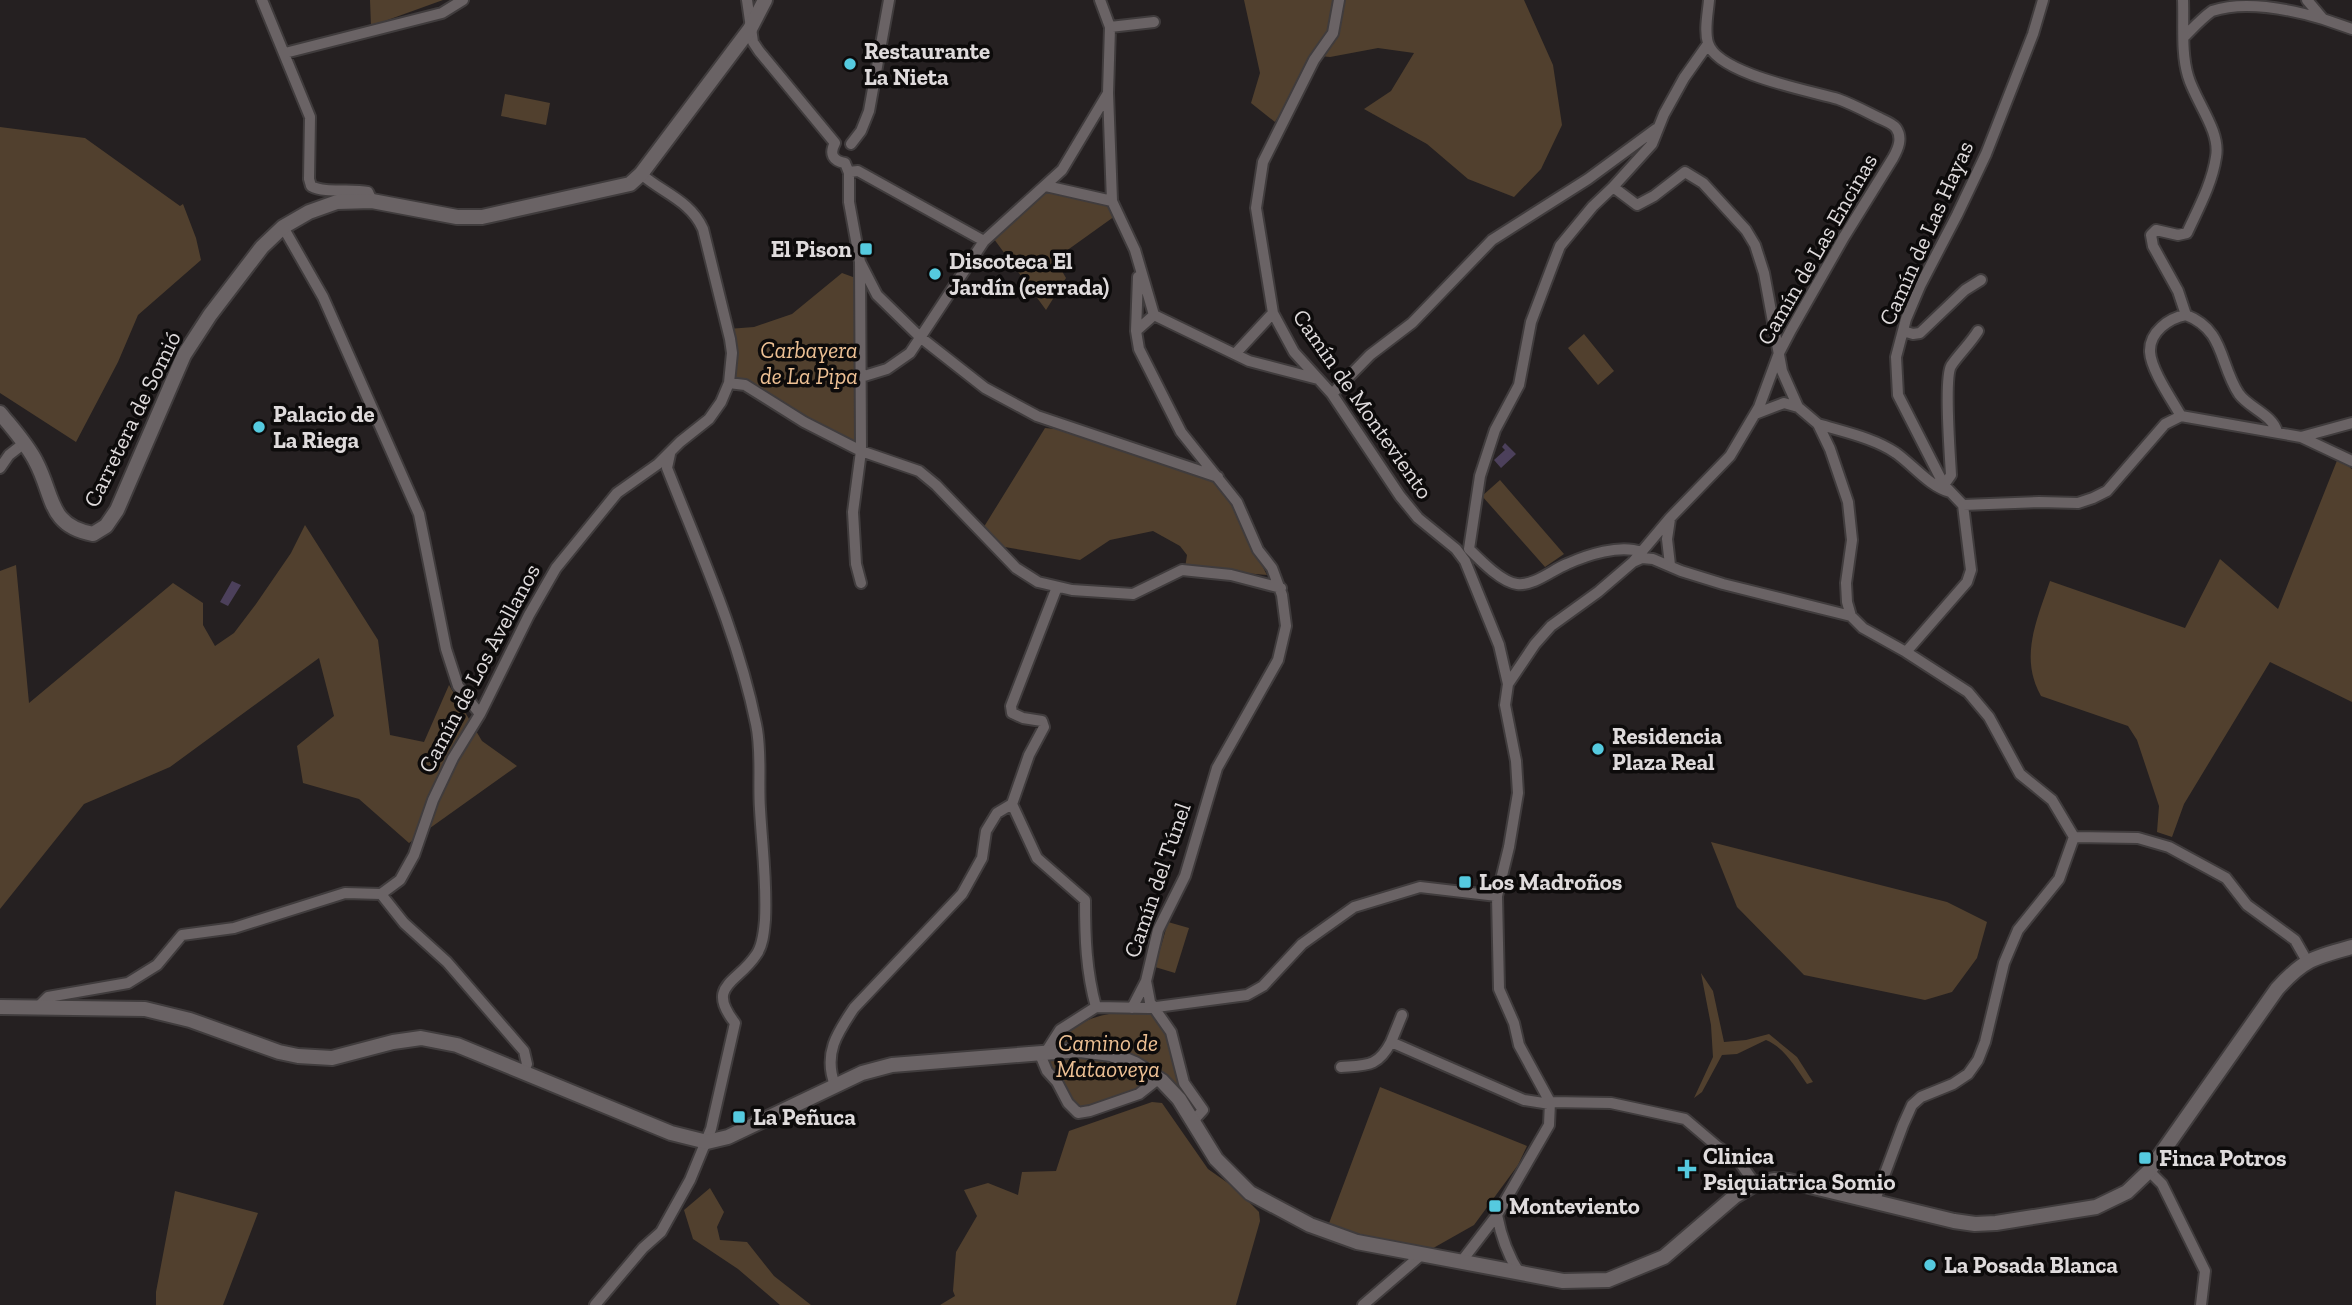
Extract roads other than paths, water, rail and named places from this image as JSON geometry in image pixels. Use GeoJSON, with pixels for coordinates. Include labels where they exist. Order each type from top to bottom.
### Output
{"type":"FeatureCollection","features":[{"type":"Feature","properties":{"kind":"street"},"geometry":{"type":"LineString","coordinates":[[262,0],[310,117],[309,179],[312,186],[320,191],[353,189],[368,192],[372,201]]}},
{"type":"Feature","properties":{"kind":"street"},"geometry":{"type":"LineString","coordinates":[[285,53],[442,13],[463,0]]}},
{"type":"Feature","properties":{"kind":"street"},"geometry":{"type":"LineString","coordinates":[[747,0],[753,42],[835,144]]}},
{"type":"Feature","properties":{"kind":"street","name":"Carretera de Somió"},"geometry":{"type":"LineString","coordinates":[[0,412],[35,459],[62,521],[75,531],[93,534],[106,526],[117,510],[184,355],[210,315],[262,247],[283,227],[309,212],[337,202],[372,201],[457,217],[481,217],[630,184],[641,174],[750,29],[765,0]]}},
{"type":"Feature","properties":{"kind":"street"},"geometry":{"type":"LineString","coordinates":[[851,144],[861,131],[869,111],[889,0]]}},
{"type":"Feature","properties":{"kind":"street"},"geometry":{"type":"LineString","coordinates":[[1100,0],[1110,27],[1108,93],[1112,201],[1135,250],[1154,315],[1235,354],[1275,369],[1318,379]]}},
{"type":"Feature","properties":{"kind":"street","name":"Camín de Monteviento"},"geometry":{"type":"LineString","coordinates":[[1339,0],[1333,33],[1314,60],[1263,162],[1256,208],[1273,313],[1294,352],[1332,394],[1400,496],[1418,517],[1456,549],[1465,561],[1499,645],[1508,684],[1505,705],[1516,761],[1518,793],[1497,896],[1499,989],[1514,1023],[1519,1045],[1550,1103]]}},
{"type":"Feature","properties":{"kind":"street"},"geometry":{"type":"LineString","coordinates":[[1641,552],[1627,549],[1598,554],[1569,563],[1528,583],[1515,584],[1490,569],[1469,549],[1479,476],[1495,430],[1518,385],[1531,322],[1560,246],[1593,206],[1652,144],[1684,78],[1708,44],[1709,0]]}},
{"type":"Feature","properties":{"kind":"street","name":"Camín de Las Hayas"},"geometry":{"type":"LineString","coordinates":[[1963,505],[1948,489],[1898,395],[1896,357],[1920,286],[1958,215],[1986,154],[2033,34],[2043,0]]}},
{"type":"Feature","properties":{"kind":"street"},"geometry":{"type":"LineString","coordinates":[[2183,0],[2188,75],[2211,127],[2217,155],[2205,196],[2186,233],[2178,235],[2156,230],[2151,235],[2153,246],[2178,291],[2186,315],[2205,327],[2219,342],[2229,378],[2235,388],[2242,398],[2275,425],[2277,432]]}},
{"type":"Feature","properties":{"kind":"street"},"geometry":{"type":"LineString","coordinates":[[2307,0],[2323,19]]}},
{"type":"Feature","properties":{"kind":"street"},"geometry":{"type":"LineString","coordinates":[[2184,37],[2210,12],[2223,5],[2242,1],[2260,2],[2352,29]]}},
{"type":"Feature","properties":{"kind":"street"},"geometry":{"type":"LineString","coordinates":[[1110,27],[1154,22]]}},
{"type":"Feature","properties":{"kind":"street","name":"Camín de Las Encinas"},"geometry":{"type":"LineString","coordinates":[[1508,684],[1535,644],[1551,626],[1598,592],[1633,562],[1670,518],[1730,456],[1755,414],[1779,352],[1844,237],[1894,158],[1899,145],[1900,136],[1895,126],[1841,100],[1808,93],[1740,70],[1713,52],[1708,44]]}},
{"type":"Feature","properties":{"kind":"street"},"geometry":{"type":"LineString","coordinates":[[861,377],[887,369],[910,353],[984,241],[1062,170],[1108,93]]}},
{"type":"Feature","properties":{"kind":"street"},"geometry":{"type":"LineString","coordinates":[[1332,394],[1370,355],[1412,323],[1492,240],[1588,179],[1659,127]]}},
{"type":"Feature","properties":{"kind":"street"},"geometry":{"type":"LineString","coordinates":[[851,144],[841,141],[835,144],[833,157],[984,241]]}},
{"type":"Feature","properties":{"kind":"street"},"geometry":{"type":"LineString","coordinates":[[851,144],[854,155],[847,167],[849,202],[860,262],[861,312],[861,450],[853,512],[856,564],[861,583]]}},
{"type":"Feature","properties":{"kind":"street"},"geometry":{"type":"LineString","coordinates":[[1613,187],[1637,205],[1654,196],[1685,172],[1703,183],[1746,230],[1755,245],[1764,273],[1782,371],[1798,407]]}},
{"type":"Feature","properties":{"kind":"street","name":"Camín de Los Avellanos"},"geometry":{"type":"LineString","coordinates":[[381,894],[400,880],[414,855],[433,800],[453,758],[480,715],[529,615],[556,568],[617,493],[670,454],[680,442],[709,419],[721,402],[729,383],[732,353],[730,339],[698,216],[641,174]]}},
{"type":"Feature","properties":{"kind":"street"},"geometry":{"type":"LineString","coordinates":[[1046,186],[1112,201]]}},
{"type":"Feature","properties":{"kind":"street"},"geometry":{"type":"LineString","coordinates":[[283,227],[323,297],[419,514],[446,649],[458,686],[480,715]]}},
{"type":"Feature","properties":{"kind":"street"},"geometry":{"type":"LineString","coordinates":[[860,262],[881,299],[920,337],[985,388],[1037,416],[1218,477]]}},
{"type":"Feature","properties":{"kind":"street","name":"Camín del Túnel"},"geometry":{"type":"LineString","coordinates":[[1132,1008],[1146,981],[1158,930],[1185,876],[1217,768],[1278,660],[1286,626],[1281,588],[1272,568],[1258,550],[1237,502],[1181,432],[1139,349],[1136,331],[1138,265]]}},
{"type":"Feature","properties":{"kind":"street"},"geometry":{"type":"LineString","coordinates":[[1903,331],[1920,333],[1965,290],[1981,280]]}},
{"type":"Feature","properties":{"kind":"street"},"geometry":{"type":"LineString","coordinates":[[861,312],[871,302],[881,299]]}},
{"type":"Feature","properties":{"kind":"street"},"geometry":{"type":"LineString","coordinates":[[1235,354],[1273,313]]}},
{"type":"Feature","properties":{"kind":"street"},"geometry":{"type":"LineString","coordinates":[[1136,331],[1154,315]]}},
{"type":"Feature","properties":{"kind":"street"},"geometry":{"type":"LineString","coordinates":[[2182,416],[2166,390],[2150,354],[2157,332],[2166,322],[2186,315]]}},
{"type":"Feature","properties":{"kind":"street"},"geometry":{"type":"LineString","coordinates":[[1755,414],[1784,403],[1798,407],[1818,424],[1870,440],[1895,453],[1941,490],[1948,489],[1951,475],[1948,438],[1950,367],[1978,331]]}},
{"type":"Feature","properties":{"kind":"street"},"geometry":{"type":"LineString","coordinates":[[729,383],[745,385],[804,422],[861,450],[919,471],[936,485],[1016,568],[1038,582],[1057,587],[1133,594],[1182,570],[1231,575],[1281,588]]}},
{"type":"Feature","properties":{"kind":"street"},"geometry":{"type":"LineString","coordinates":[[1906,652],[1967,582],[1971,570],[1963,505],[2078,503],[2093,498],[2107,491],[2165,424],[2182,416],[2301,437],[2352,461]]}},
{"type":"Feature","properties":{"kind":"street"},"geometry":{"type":"LineString","coordinates":[[2301,437],[2352,423]]}},
{"type":"Feature","properties":{"kind":"street"},"geometry":{"type":"LineString","coordinates":[[1818,424],[1830,449],[1848,502],[1852,540],[1846,583],[1851,616],[1863,628],[1968,692],[1989,717],[2020,774],[2052,800],[2074,837]]}},
{"type":"Feature","properties":{"kind":"street"},"geometry":{"type":"LineString","coordinates":[[0,468],[9,455],[23,444]]}},
{"type":"Feature","properties":{"kind":"street"},"geometry":{"type":"LineString","coordinates":[[595,1305],[643,1248],[661,1231],[708,1142],[735,1023],[725,1011],[721,999],[726,985],[756,955],[763,939],[766,870],[760,810],[757,724],[726,617],[667,468],[670,454]]}},
{"type":"Feature","properties":{"kind":"street"},"geometry":{"type":"LineString","coordinates":[[1670,518],[1667,539],[1670,565]]}},
{"type":"Feature","properties":{"kind":"street"},"geometry":{"type":"LineString","coordinates":[[1651,540],[1670,565]]}},
{"type":"Feature","properties":{"kind":"street"},"geometry":{"type":"LineString","coordinates":[[1633,562],[1642,558],[1653,559],[1723,584],[1851,616]]}},
{"type":"Feature","properties":{"kind":"street"},"geometry":{"type":"LineString","coordinates":[[1057,587],[1011,706],[1012,713],[1042,721],[1044,727],[1028,755],[1012,804],[1037,858],[1085,900],[1085,953],[1096,1007]]}},
{"type":"Feature","properties":{"kind":"street"},"geometry":{"type":"LineString","coordinates":[[835,1085],[831,1047],[841,1027],[854,1008],[962,894],[982,858],[986,831],[997,813],[1012,804]]}},
{"type":"Feature","properties":{"kind":"street"},"geometry":{"type":"LineString","coordinates":[[2074,837],[2138,838],[2169,847],[2227,878],[2248,905],[2295,940],[2307,961]]}},
{"type":"Feature","properties":{"kind":"street"},"geometry":{"type":"LineString","coordinates":[[1875,1200],[1912,1105],[1920,1097],[1953,1084],[1968,1074],[1978,1060],[1985,1042],[2004,963],[2018,930],[2059,879],[2074,837]]}},
{"type":"Feature","properties":{"kind":"street"},"geometry":{"type":"LineString","coordinates":[[1042,1052],[1060,1030],[1096,1007],[1154,1008],[1247,995],[1263,986],[1302,944],[1354,907],[1420,887],[1497,896]]}},
{"type":"Feature","properties":{"kind":"street"},"geometry":{"type":"LineString","coordinates":[[38,1007],[48,997],[128,983],[157,965],[182,935],[234,928],[345,893],[381,894],[404,923],[447,962],[524,1051],[527,1064],[523,1073]]}},
{"type":"Feature","properties":{"kind":"street"},"geometry":{"type":"LineString","coordinates":[[0,1007],[145,1009],[190,1020],[279,1052],[298,1056],[332,1058],[393,1042],[421,1038],[457,1045],[671,1133],[708,1142],[740,1133],[862,1073],[892,1065],[1080,1050],[1111,1054],[1135,1064],[1158,1079],[1179,1099],[1194,1119],[1216,1159],[1250,1194],[1310,1225],[1357,1242],[1420,1256],[1563,1281],[1608,1280],[1664,1257],[1735,1196],[1755,1184],[1774,1180],[1789,1181],[1975,1224],[2096,1208],[2127,1192],[2149,1171],[2277,989],[2294,970],[2307,961],[2352,947]]}},
{"type":"Feature","properties":{"kind":"street"},"geometry":{"type":"LineString","coordinates":[[1146,981],[1150,1002],[1171,1032],[1184,1083],[1203,1110],[1194,1119]]}},
{"type":"Feature","properties":{"kind":"street"},"geometry":{"type":"LineString","coordinates":[[1341,1067],[1374,1063],[1384,1056],[1402,1015]]}},
{"type":"Feature","properties":{"kind":"street"},"geometry":{"type":"LineString","coordinates":[[1391,1042],[1524,1100],[1550,1103],[1611,1103],[1685,1119],[1739,1161],[1755,1184]]}},
{"type":"Feature","properties":{"kind":"street"},"geometry":{"type":"LineString","coordinates":[[1042,1052],[1046,1071],[1078,1113],[1139,1094],[1158,1079]]}},
{"type":"Feature","properties":{"kind":"street"},"geometry":{"type":"LineString","coordinates":[[1461,1262],[1497,1215],[1549,1125],[1550,1103]]}},
{"type":"Feature","properties":{"kind":"street"},"geometry":{"type":"LineString","coordinates":[[2149,1171],[2162,1184],[2205,1271],[2201,1305]]}},
{"type":"Feature","properties":{"kind":"street"},"geometry":{"type":"LineString","coordinates":[[1497,1215],[1500,1231],[1520,1274]]}},
{"type":"Feature","properties":{"kind":"street"},"geometry":{"type":"LineString","coordinates":[[1363,1305],[1420,1256]]}},
{"type":"Feature","properties":{"kind":"place","name":"Restaurante La Nieta"},"geometry":{"type":"Point","coordinates":[850,64]}},
{"type":"Feature","properties":{"kind":"place","name":"El Pison"},"geometry":{"type":"Point","coordinates":[866,249]}},
{"type":"Feature","properties":{"kind":"place","name":"Discoteca El Jardín (cerrada)"},"geometry":{"type":"Point","coordinates":[935,274]}},
{"type":"Feature","properties":{"kind":"place","name":"Palacio de La Riega"},"geometry":{"type":"Point","coordinates":[259,427]}},
{"type":"Feature","properties":{"kind":"place","name":"Residencia Plaza Real"},"geometry":{"type":"Point","coordinates":[1598,749]}},
{"type":"Feature","properties":{"kind":"place","name":"Los Madroños"},"geometry":{"type":"Point","coordinates":[1465,882]}},
{"type":"Feature","properties":{"kind":"place","name":"La Peñuca"},"geometry":{"type":"Point","coordinates":[739,1117]}},
{"type":"Feature","properties":{"kind":"place","name":"Finca Potros"},"geometry":{"type":"Point","coordinates":[2145,1158]}},
{"type":"Feature","properties":{"kind":"place","name":"Clinica Psiquiatrica Somio"},"geometry":{"type":"Point","coordinates":[1687,1169]}},
{"type":"Feature","properties":{"kind":"place","name":"Monteviento"},"geometry":{"type":"Point","coordinates":[1495,1206]}},
{"type":"Feature","properties":{"kind":"place","name":"La Posada Blanca"},"geometry":{"type":"Point","coordinates":[1930,1265]}},
{"type":"Feature","properties":{"kind":"park label","name":"Carbayera de La Pipa"},"geometry":{"type":"Point","coordinates":[809,363]}},
{"type":"Feature","properties":{"kind":"park label","name":"Camino de Mataoveya"},"geometry":{"type":"Point","coordinates":[1108,1056]}}]}
